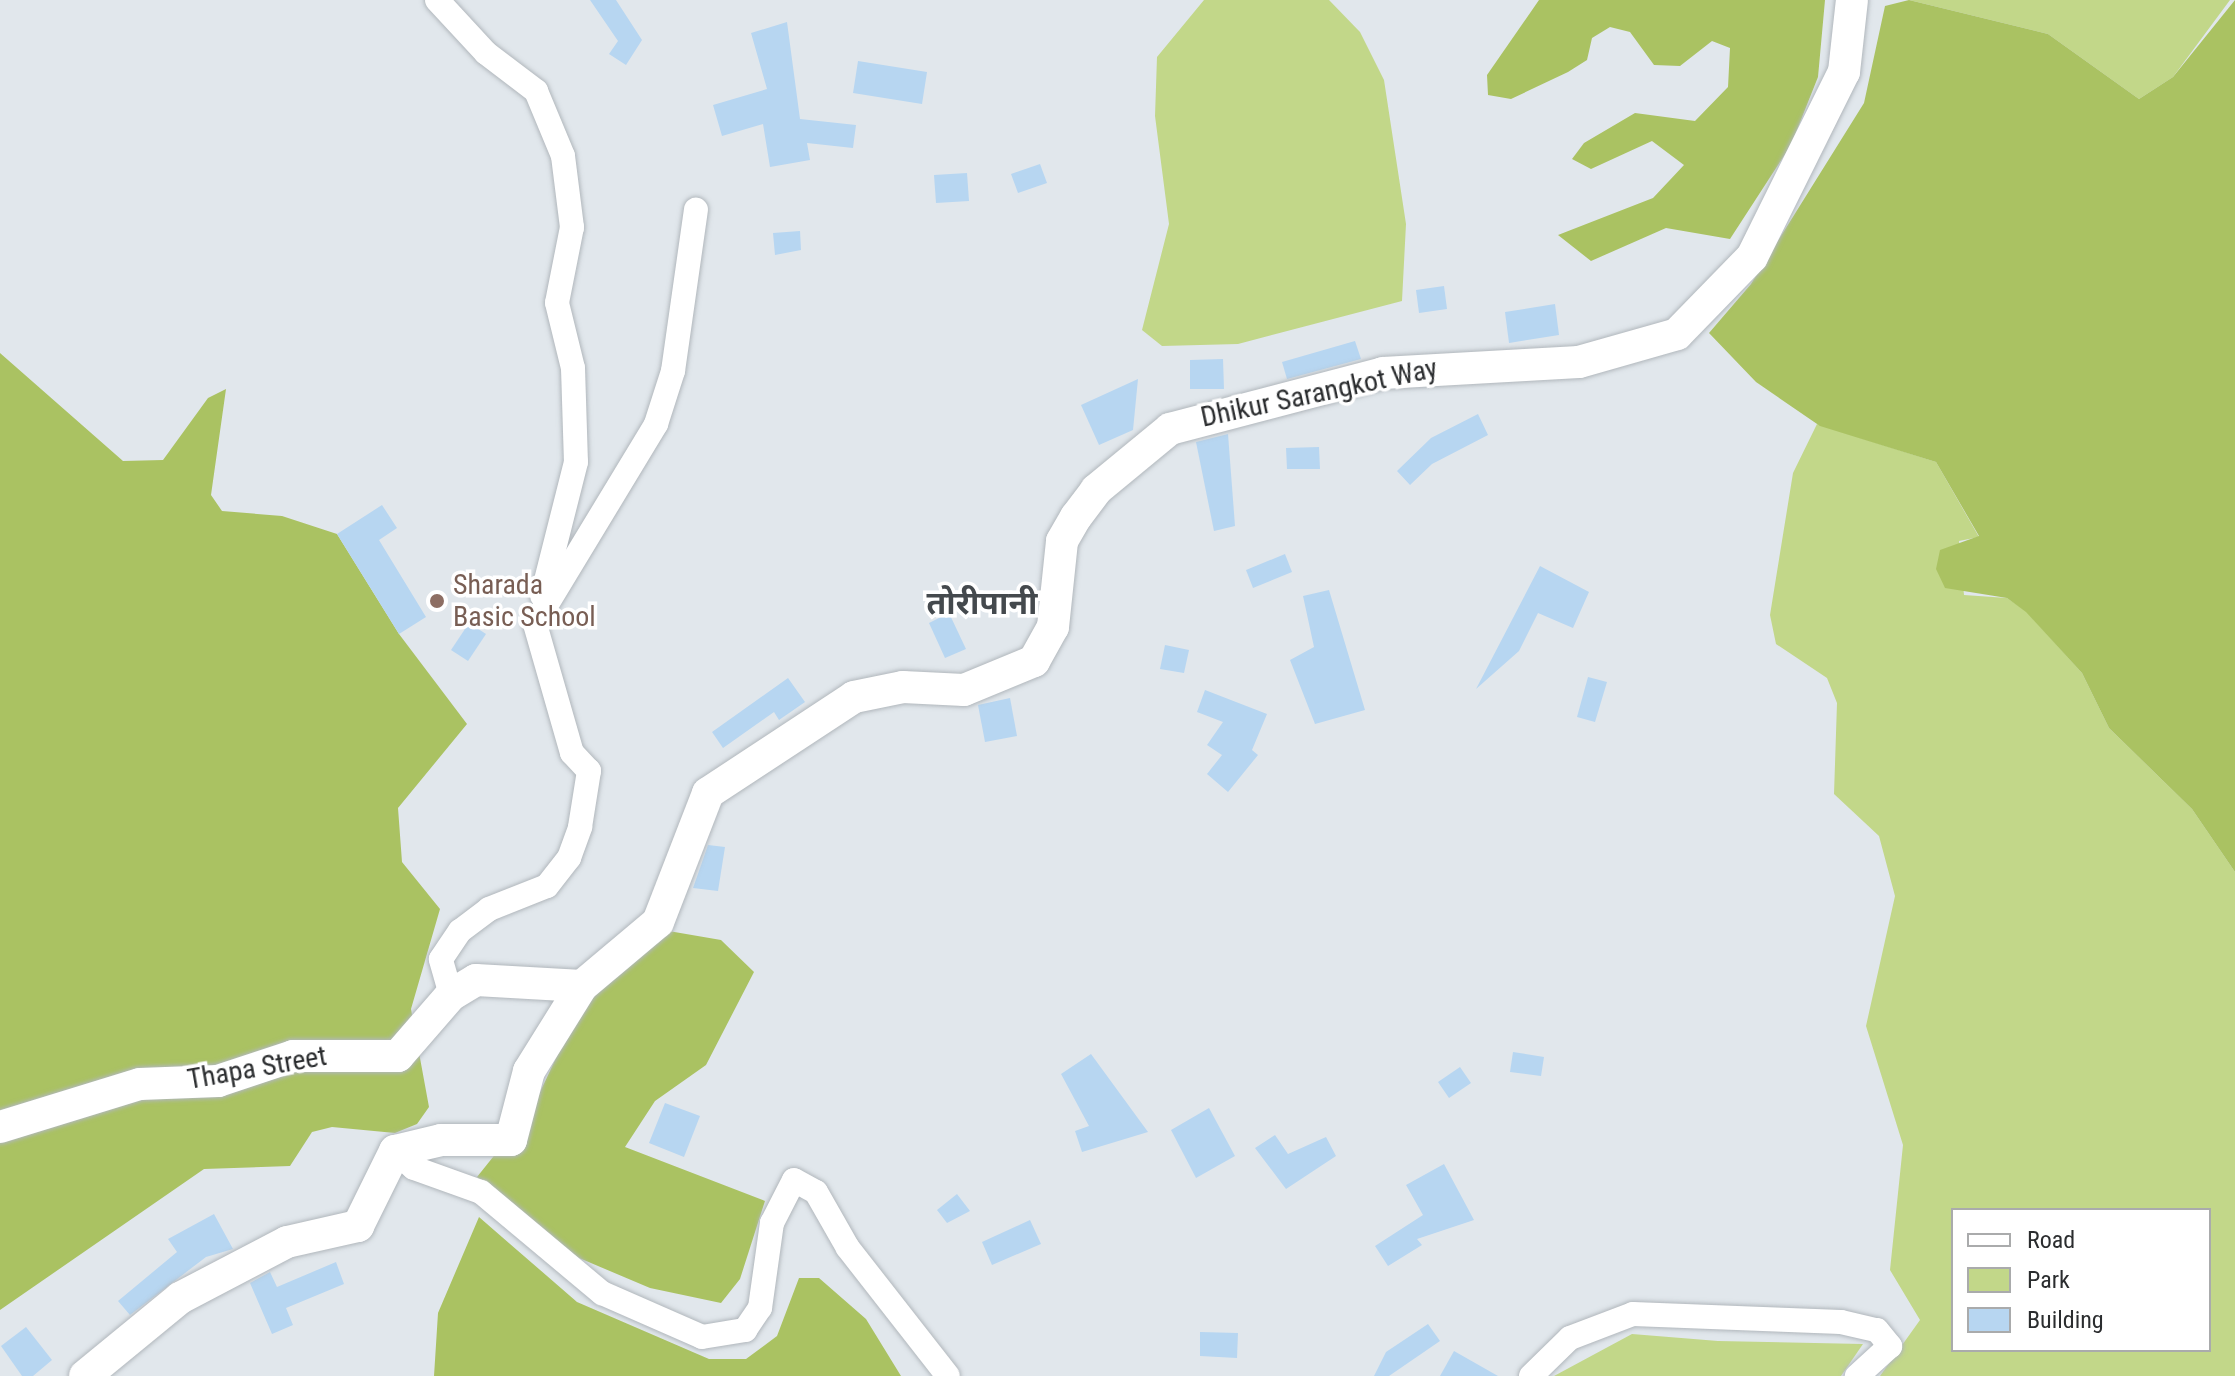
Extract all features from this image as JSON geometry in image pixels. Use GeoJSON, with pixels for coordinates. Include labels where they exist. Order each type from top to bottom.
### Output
{"type":"FeatureCollection","features":[{"type":"Feature","properties":{"kind":"street"},"geometry":{"type":"LineString","coordinates":[[437,0],[486,53],[536,91],[563,156],[572,227],[557,303],[573,368],[576,462],[535,624],[572,753],[589,771],[580,827],[569,858],[547,886],[489,909],[460,931],[441,959],[451,995]]}},
{"type":"Feature","properties":{"kind":"street","name":"Dhikur Sarangkot Way"},"geometry":{"type":"LineString","coordinates":[[395,1151],[441,1140],[511,1140],[529,1071],[582,986],[658,922],[698,809],[726,778],[854,697],[903,687],[964,690],[1034,661],[1053,627],[1060,555],[1076,517],[1106,480],[1170,429],[1383,373],[1579,362],[1677,334],[1752,257],[1844,72],[1852,0]]}},
{"type":"Feature","properties":{"kind":"street"},"geometry":{"type":"LineString","coordinates":[[535,624],[656,424],[673,371],[696,210]]}},
{"type":"Feature","properties":{"kind":"street","name":"Thapa Street"},"geometry":{"type":"LineString","coordinates":[[0,1127],[140,1084],[218,1081],[293,1056],[398,1056],[451,995],[495,977],[582,986]]}},
{"type":"Feature","properties":{"kind":"street"},"geometry":{"type":"LineString","coordinates":[[85,1376],[180,1298],[287,1242],[358,1226],[395,1151],[414,1168],[481,1192],[602,1293],[702,1337],[745,1330],[760,1308],[772,1223],[794,1180],[816,1192],[857,1261],[948,1376]]}},
{"type":"Feature","properties":{"kind":"street"},"geometry":{"type":"LineString","coordinates":[[1531,1376],[1570,1338],[1633,1314],[1841,1322],[1877,1330],[1890,1346],[1857,1376]]}},
{"type":"Feature","properties":{"kind":"green space"},"geometry":{"type":"Polygon","coordinates":[[[1204,0],[1329,0],[1360,32],[1384,80],[1406,224],[1402,301],[1238,344],[1162,346],[1142,330],[1169,224],[1155,116],[1157,57],[1204,0]]]}},
{"type":"Feature","properties":{"kind":"green space"},"geometry":{"type":"Polygon","coordinates":[[[1539,0],[1825,0],[1818,77],[1791,145],[1730,239],[1666,228],[1591,261],[1558,235],[1653,198],[1684,165],[1652,141],[1591,169],[1572,159],[1584,143],[1635,113],[1695,121],[1728,87],[1730,48],[1712,41],[1680,66],[1654,65],[1630,32],[1610,27],[1592,38],[1587,60],[1568,72],[1511,99],[1488,95],[1487,75],[1539,0]]]}},
{"type":"Feature","properties":{"kind":"green space"},"geometry":{"type":"Polygon","coordinates":[[[1909,0],[2230,0],[2173,77],[2139,99],[2048,34],[1909,0]]]}},
{"type":"Feature","properties":{"kind":"green space"},"geometry":{"type":"Polygon","coordinates":[[[1909,0],[2048,34],[2139,99],[2173,77],[2235,0],[2235,872],[2192,809],[2109,728],[2082,673],[2026,612],[2007,598],[1945,588],[1936,569],[1940,550],[1979,536],[1936,462],[1820,426],[1756,382],[1709,333],[1751,284],[1864,103],[1885,6],[1909,0]]]}},
{"type":"Feature","properties":{"kind":"green space"},"geometry":{"type":"Polygon","coordinates":[[[0,353],[123,461],[163,460],[208,398],[226,389],[211,495],[222,511],[282,516],[337,534],[399,634],[467,724],[398,808],[402,862],[440,909],[411,1009],[429,1107],[417,1124],[395,1133],[332,1127],[312,1132],[290,1166],[204,1169],[0,1310],[0,353]]]}},
{"type":"Feature","properties":{"kind":"green space"},"geometry":{"type":"Polygon","coordinates":[[[1817,424],[1936,462],[1979,537],[1959,541],[1964,595],[2007,598],[2026,611],[2082,673],[2109,728],[2192,809],[2235,872],[2235,1376],[1880,1376],[1920,1320],[1890,1270],[1903,1145],[1866,1026],[1895,896],[1879,836],[1834,794],[1837,703],[1827,678],[1776,644],[1770,615],[1793,473],[1817,424]]]}},
{"type":"Feature","properties":{"kind":"green space"},"geometry":{"type":"Polygon","coordinates":[[[657,929],[721,940],[754,972],[706,1065],[655,1101],[625,1147],[765,1201],[740,1279],[721,1303],[650,1288],[572,1255],[477,1177],[533,1107],[581,1005],[657,929]]]}},
{"type":"Feature","properties":{"kind":"green space"},"geometry":{"type":"Polygon","coordinates":[[[479,1217],[577,1302],[709,1359],[746,1359],[777,1336],[799,1278],[819,1278],[866,1319],[901,1376],[434,1376],[438,1313],[479,1217]]]}},
{"type":"Feature","properties":{"kind":"green space"},"geometry":{"type":"Polygon","coordinates":[[[1632,1334],[1718,1341],[1863,1344],[1841,1376],[1554,1376],[1632,1334]]]}},
{"type":"Feature","properties":{"kind":"building"},"geometry":{"type":"Polygon","coordinates":[[[590,0],[616,0],[642,40],[626,65],[609,54],[618,41],[590,0]]]}},
{"type":"Feature","properties":{"kind":"building"},"geometry":{"type":"Polygon","coordinates":[[[787,22],[800,119],[856,125],[853,148],[807,143],[810,160],[770,167],[763,124],[722,136],[713,105],[767,89],[751,33],[787,22]]]}},
{"type":"Feature","properties":{"kind":"building"},"geometry":{"type":"Polygon","coordinates":[[[858,61],[927,72],[922,104],[853,93],[858,61]]]}},
{"type":"Feature","properties":{"kind":"building"},"geometry":{"type":"Polygon","coordinates":[[[1040,164],[1047,183],[1018,193],[1011,174],[1040,164]]]}},
{"type":"Feature","properties":{"kind":"building"},"geometry":{"type":"Polygon","coordinates":[[[967,173],[969,201],[936,203],[934,175],[967,173]]]}},
{"type":"Feature","properties":{"kind":"building"},"geometry":{"type":"Polygon","coordinates":[[[800,231],[801,250],[775,255],[773,233],[800,231]]]}},
{"type":"Feature","properties":{"kind":"building"},"geometry":{"type":"Polygon","coordinates":[[[1444,286],[1447,309],[1419,313],[1416,290],[1444,286]]]}},
{"type":"Feature","properties":{"kind":"building"},"geometry":{"type":"Polygon","coordinates":[[[1555,304],[1559,335],[1509,343],[1505,312],[1555,304]]]}},
{"type":"Feature","properties":{"kind":"building"},"geometry":{"type":"Polygon","coordinates":[[[1355,341],[1361,359],[1287,379],[1282,362],[1355,341]]]}},
{"type":"Feature","properties":{"kind":"building"},"geometry":{"type":"Polygon","coordinates":[[[1223,359],[1224,389],[1190,389],[1190,360],[1223,359]]]}},
{"type":"Feature","properties":{"kind":"building"},"geometry":{"type":"Polygon","coordinates":[[[1138,379],[1133,430],[1099,445],[1081,405],[1138,379]]]}},
{"type":"Feature","properties":{"kind":"building"},"geometry":{"type":"Polygon","coordinates":[[[1478,414],[1488,435],[1432,464],[1410,485],[1397,471],[1431,438],[1478,414]]]}},
{"type":"Feature","properties":{"kind":"building"},"geometry":{"type":"Polygon","coordinates":[[[1228,434],[1235,526],[1214,531],[1196,442],[1228,434]]]}},
{"type":"Feature","properties":{"kind":"building"},"geometry":{"type":"Polygon","coordinates":[[[1319,447],[1320,469],[1287,469],[1286,448],[1319,447]]]}},
{"type":"Feature","properties":{"kind":"building"},"geometry":{"type":"Polygon","coordinates":[[[382,505],[397,528],[379,540],[426,617],[399,634],[337,534],[382,505]]]}},
{"type":"Feature","properties":{"kind":"building"},"geometry":{"type":"Polygon","coordinates":[[[1285,554],[1292,572],[1253,588],[1246,570],[1285,554]]]}},
{"type":"Feature","properties":{"kind":"building"},"geometry":{"type":"Polygon","coordinates":[[[1540,566],[1589,592],[1573,628],[1538,613],[1519,651],[1476,689],[1540,566]]]}},
{"type":"Feature","properties":{"kind":"building"},"geometry":{"type":"Polygon","coordinates":[[[1329,590],[1365,710],[1315,724],[1290,660],[1314,647],[1303,596],[1329,590]]]}},
{"type":"Feature","properties":{"kind":"building"},"geometry":{"type":"Polygon","coordinates":[[[949,613],[966,649],[945,658],[929,623],[949,613]]]}},
{"type":"Feature","properties":{"kind":"building"},"geometry":{"type":"Polygon","coordinates":[[[469,623],[486,634],[468,661],[451,650],[469,623]]]}},
{"type":"Feature","properties":{"kind":"building"},"geometry":{"type":"Polygon","coordinates":[[[1165,645],[1189,650],[1184,673],[1160,669],[1165,645]]]}},
{"type":"Feature","properties":{"kind":"building"},"geometry":{"type":"Polygon","coordinates":[[[1588,677],[1607,682],[1595,722],[1577,717],[1588,677]]]}},
{"type":"Feature","properties":{"kind":"building"},"geometry":{"type":"Polygon","coordinates":[[[788,678],[805,702],[779,720],[774,712],[723,748],[712,732],[788,678]]]}},
{"type":"Feature","properties":{"kind":"building"},"geometry":{"type":"Polygon","coordinates":[[[1205,690],[1267,714],[1252,750],[1258,755],[1228,792],[1207,774],[1222,755],[1207,745],[1223,722],[1197,712],[1205,690]]]}},
{"type":"Feature","properties":{"kind":"building"},"geometry":{"type":"Polygon","coordinates":[[[1010,698],[1017,736],[985,742],[978,705],[1010,698]]]}},
{"type":"Feature","properties":{"kind":"building"},"geometry":{"type":"Polygon","coordinates":[[[708,845],[725,847],[718,891],[693,888],[708,845]]]}},
{"type":"Feature","properties":{"kind":"building"},"geometry":{"type":"Polygon","coordinates":[[[1513,1052],[1544,1057],[1541,1076],[1510,1072],[1513,1052]]]}},
{"type":"Feature","properties":{"kind":"building"},"geometry":{"type":"Polygon","coordinates":[[[1091,1054],[1148,1132],[1082,1152],[1075,1131],[1089,1126],[1061,1074],[1091,1054]]]}},
{"type":"Feature","properties":{"kind":"building"},"geometry":{"type":"Polygon","coordinates":[[[1460,1067],[1471,1083],[1449,1098],[1438,1082],[1460,1067]]]}},
{"type":"Feature","properties":{"kind":"building"},"geometry":{"type":"Polygon","coordinates":[[[665,1103],[700,1116],[684,1157],[649,1143],[665,1103]]]}},
{"type":"Feature","properties":{"kind":"building"},"geometry":{"type":"Polygon","coordinates":[[[1209,1108],[1235,1156],[1196,1178],[1171,1130],[1209,1108]]]}},
{"type":"Feature","properties":{"kind":"building"},"geometry":{"type":"Polygon","coordinates":[[[1275,1135],[1288,1154],[1326,1137],[1336,1156],[1286,1189],[1255,1148],[1275,1135]]]}},
{"type":"Feature","properties":{"kind":"building"},"geometry":{"type":"Polygon","coordinates":[[[1444,1164],[1474,1220],[1417,1239],[1422,1245],[1388,1266],[1375,1246],[1423,1215],[1406,1185],[1444,1164]]]}},
{"type":"Feature","properties":{"kind":"building"},"geometry":{"type":"Polygon","coordinates":[[[957,1194],[970,1211],[947,1223],[937,1210],[957,1194]]]}},
{"type":"Feature","properties":{"kind":"building"},"geometry":{"type":"Polygon","coordinates":[[[214,1214],[233,1249],[206,1257],[130,1315],[118,1301],[177,1252],[168,1239],[214,1214]]]}},
{"type":"Feature","properties":{"kind":"building"},"geometry":{"type":"Polygon","coordinates":[[[1030,1220],[1041,1244],[992,1265],[982,1242],[1030,1220]]]}},
{"type":"Feature","properties":{"kind":"building"},"geometry":{"type":"Polygon","coordinates":[[[336,1262],[344,1284],[286,1308],[293,1325],[272,1334],[250,1283],[270,1272],[277,1287],[336,1262]]]}},
{"type":"Feature","properties":{"kind":"building"},"geometry":{"type":"Polygon","coordinates":[[[1428,1324],[1440,1341],[1389,1376],[1374,1376],[1386,1352],[1428,1324]]]}},
{"type":"Feature","properties":{"kind":"building"},"geometry":{"type":"Polygon","coordinates":[[[26,1327],[52,1360],[33,1376],[22,1376],[1,1346],[26,1327]]]}},
{"type":"Feature","properties":{"kind":"building"},"geometry":{"type":"Polygon","coordinates":[[[1200,1332],[1238,1333],[1237,1358],[1200,1356],[1200,1332]]]}},
{"type":"Feature","properties":{"kind":"building"},"geometry":{"type":"Polygon","coordinates":[[[1454,1351],[1498,1376],[1440,1376],[1454,1351]]]}},
{"type":"Feature","properties":{"kind":"place","name":"Sharada Basic School"},"geometry":{"type":"Point","coordinates":[437,601]}},
{"type":"Feature","properties":{"kind":"district","name":"तोरीपानी"},"geometry":{"type":"Point","coordinates":[982,603]}}]}
